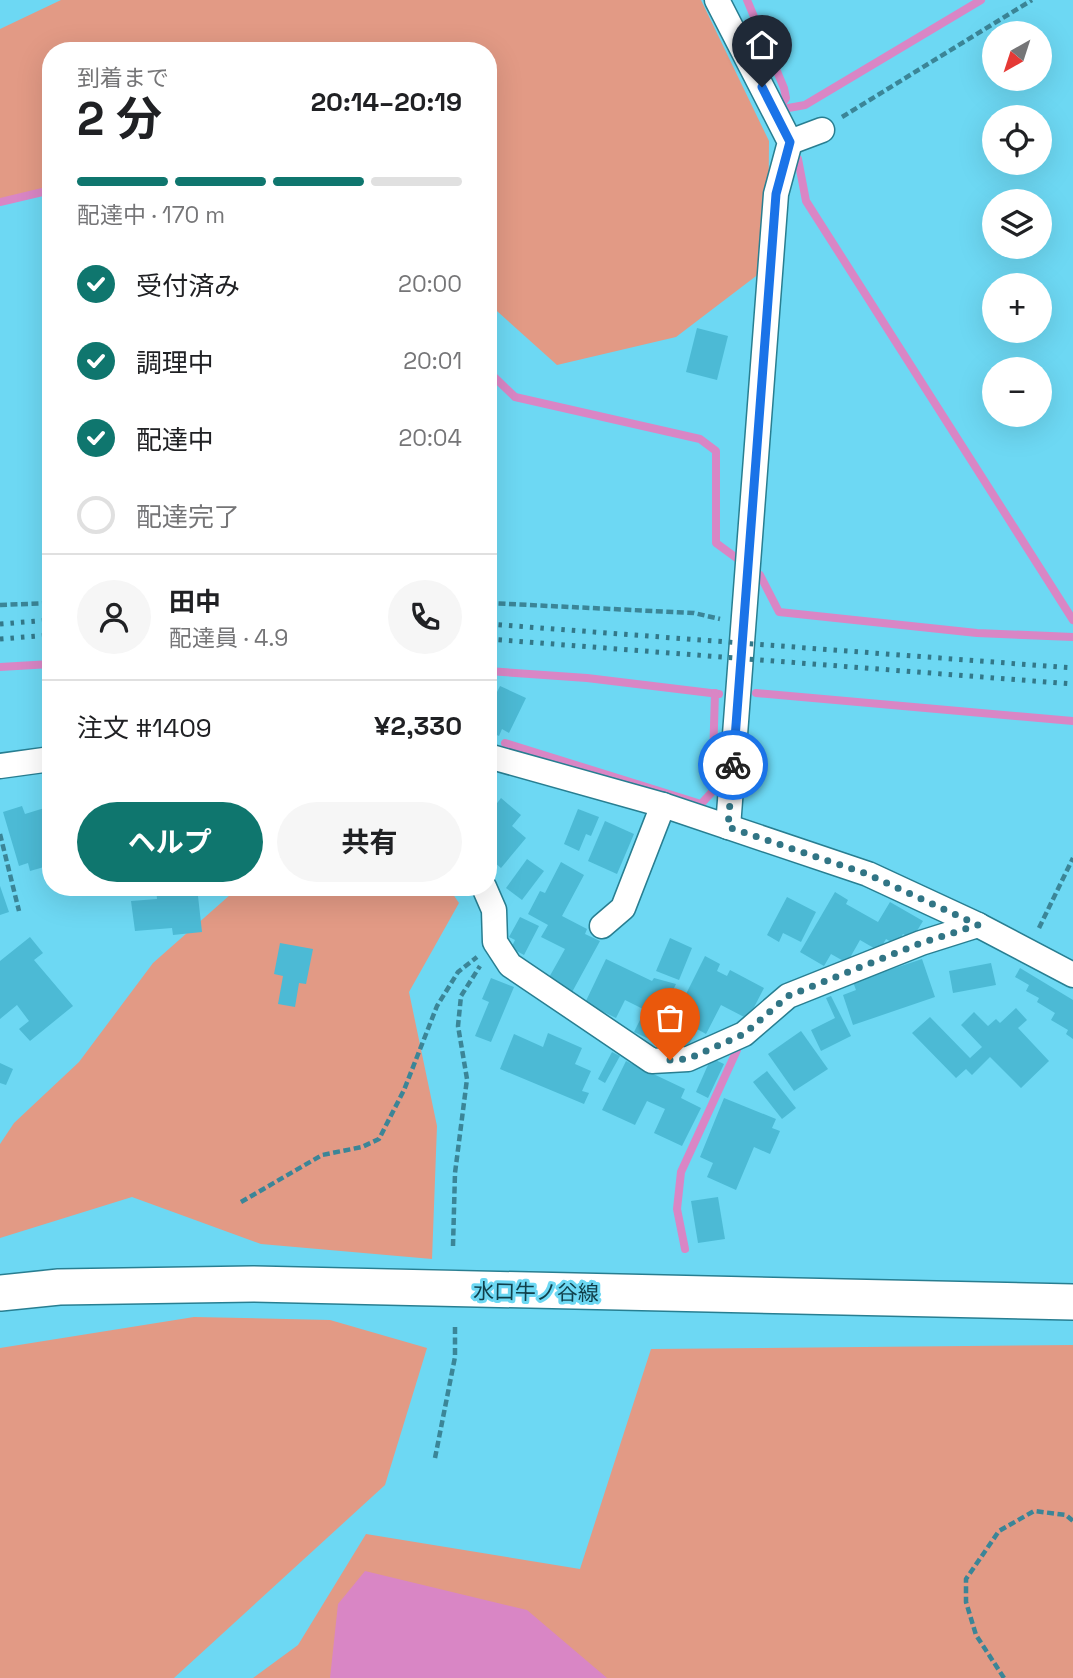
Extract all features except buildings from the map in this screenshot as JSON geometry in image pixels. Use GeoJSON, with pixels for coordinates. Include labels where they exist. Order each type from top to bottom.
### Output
{"type":"FeatureCollection","features":[{"type":"Feature","properties":{"kind":"main road","name":"水口牛ノ谷線"},"geometry":{"type":"LineString","coordinates":[[0,1293],[59,1287],[253,1284],[1073,1303]]}},
{"type":"Feature","properties":{"kind":"street"},"geometry":{"type":"LineString","coordinates":[[717,0],[790,142],[776,194],[741,624],[728,827]]}},
{"type":"Feature","properties":{"kind":"street"},"geometry":{"type":"LineString","coordinates":[[790,142],[822,130]]}},
{"type":"Feature","properties":{"kind":"street"},"geometry":{"type":"LineString","coordinates":[[497,759],[663,805],[867,874],[978,925],[1073,975]]}},
{"type":"Feature","properties":{"kind":"street"},"geometry":{"type":"LineString","coordinates":[[0,765],[42,760]]}},
{"type":"Feature","properties":{"kind":"street"},"geometry":{"type":"LineString","coordinates":[[602,926],[623,908],[663,805]]}},
{"type":"Feature","properties":{"kind":"street"},"geometry":{"type":"LineString","coordinates":[[488,896],[494,911],[495,942],[510,965],[652,1061],[688,1059],[744,1034],[788,996],[921,943],[978,925]]}},
{"type":"Feature","properties":{"kind":"path"},"geometry":{"type":"LineString","coordinates":[[822,130],[1032,0]]}},
{"type":"Feature","properties":{"kind":"path"},"geometry":{"type":"LineString","coordinates":[[0,605],[42,603]]}},
{"type":"Feature","properties":{"kind":"path"},"geometry":{"type":"LineString","coordinates":[[497,603],[694,613],[741,624]]}},
{"type":"Feature","properties":{"kind":"path"},"geometry":{"type":"LineString","coordinates":[[0,834],[19,911]]}},
{"type":"Feature","properties":{"kind":"path"},"geometry":{"type":"LineString","coordinates":[[1027,951],[1073,858]]}},
{"type":"Feature","properties":{"kind":"path"},"geometry":{"type":"LineString","coordinates":[[241,1202],[322,1155],[362,1147],[379,1139],[404,1090],[437,1006],[458,972],[495,942]]}},
{"type":"Feature","properties":{"kind":"path"},"geometry":{"type":"LineString","coordinates":[[453,1246],[455,1173],[467,1079],[458,1026],[461,996],[495,942]]}},
{"type":"Feature","properties":{"kind":"path"},"geometry":{"type":"LineString","coordinates":[[435,1458],[455,1357],[455,1325]]}},
{"type":"Feature","properties":{"kind":"path"},"geometry":{"type":"LineString","coordinates":[[1004,1678],[976,1635],[966,1602],[966,1579],[999,1531],[1034,1511],[1066,1515],[1073,1521]]}},
{"type":"Feature","properties":{"kind":"shaded area"},"geometry":{"type":"Polygon","coordinates":[[[61,0],[701,0],[769,141],[768,267],[676,337],[557,365],[497,311],[497,42],[42,42],[42,192],[20,196],[0,205],[0,29],[61,0]]]}},
{"type":"Feature","properties":{"kind":"shaded area"},"geometry":{"type":"Polygon","coordinates":[[[229,896],[454,896],[459,903],[409,992],[437,1126],[432,1259],[261,1244],[132,1197],[0,1238],[0,1144],[14,1123],[79,1062],[153,963],[229,896]]]}},
{"type":"Feature","properties":{"kind":"shaded area"},"geometry":{"type":"Polygon","coordinates":[[[194,1317],[330,1320],[427,1348],[385,1485],[174,1678],[0,1678],[0,1348],[194,1317]]]}},
{"type":"Feature","properties":{"kind":"shaded area"},"geometry":{"type":"Polygon","coordinates":[[[1073,1345],[1073,1678],[253,1678],[298,1645],[366,1534],[580,1569],[651,1349],[1073,1345]]]}},
{"type":"Feature","properties":{"kind":"shaded area"},"geometry":{"type":"Polygon","coordinates":[[[365,1571],[527,1610],[607,1678],[330,1678],[338,1604],[365,1571]]]}},
{"type":"Feature","properties":{"kind":"waterway"},"geometry":{"type":"LineString","coordinates":[[747,0],[784,88],[786,98],[777,110],[805,105],[981,0]]}},
{"type":"Feature","properties":{"kind":"waterway"},"geometry":{"type":"LineString","coordinates":[[798,159],[806,201],[1073,620]]}},
{"type":"Feature","properties":{"kind":"waterway"},"geometry":{"type":"LineString","coordinates":[[0,202],[42,192]]}},
{"type":"Feature","properties":{"kind":"waterway"},"geometry":{"type":"LineString","coordinates":[[497,380],[515,397],[700,439],[716,451],[716,543],[742,562]]}},
{"type":"Feature","properties":{"kind":"waterway"},"geometry":{"type":"LineString","coordinates":[[753,570],[760,575],[779,612],[977,633],[1073,637]]}},
{"type":"Feature","properties":{"kind":"waterway"},"geometry":{"type":"LineString","coordinates":[[0,667],[42,665]]}},
{"type":"Feature","properties":{"kind":"waterway"},"geometry":{"type":"LineString","coordinates":[[497,672],[587,678],[719,694]]}},
{"type":"Feature","properties":{"kind":"waterway"},"geometry":{"type":"LineString","coordinates":[[505,743],[701,804],[712,792],[715,693]]}},
{"type":"Feature","properties":{"kind":"waterway"},"geometry":{"type":"LineString","coordinates":[[756,693],[1073,721]]}},
{"type":"Feature","properties":{"kind":"waterway"},"geometry":{"type":"LineString","coordinates":[[685,1249],[677,1209],[681,1172],[737,1050]]}},
{"type":"Feature","properties":{"kind":"railway"},"geometry":{"type":"LineString","coordinates":[[0,624],[42,621]]}},
{"type":"Feature","properties":{"kind":"railway"},"geometry":{"type":"LineString","coordinates":[[497,625],[1073,668]]}},
{"type":"Feature","properties":{"kind":"railway"},"geometry":{"type":"LineString","coordinates":[[0,639],[42,636]]}},
{"type":"Feature","properties":{"kind":"railway"},"geometry":{"type":"LineString","coordinates":[[497,640],[1073,684]]}},
{"type":"Feature","properties":{"kind":"way so far"},"geometry":{"type":"LineString","coordinates":[[670,1060],[688,1059],[744,1034],[788,996],[921,943],[978,925],[867,874],[728,827],[733,765]]}},
{"type":"Feature","properties":{"kind":"route"},"geometry":{"type":"LineString","coordinates":[[733,765],[741,624],[776,194],[790,142],[762,87]]}}]}
